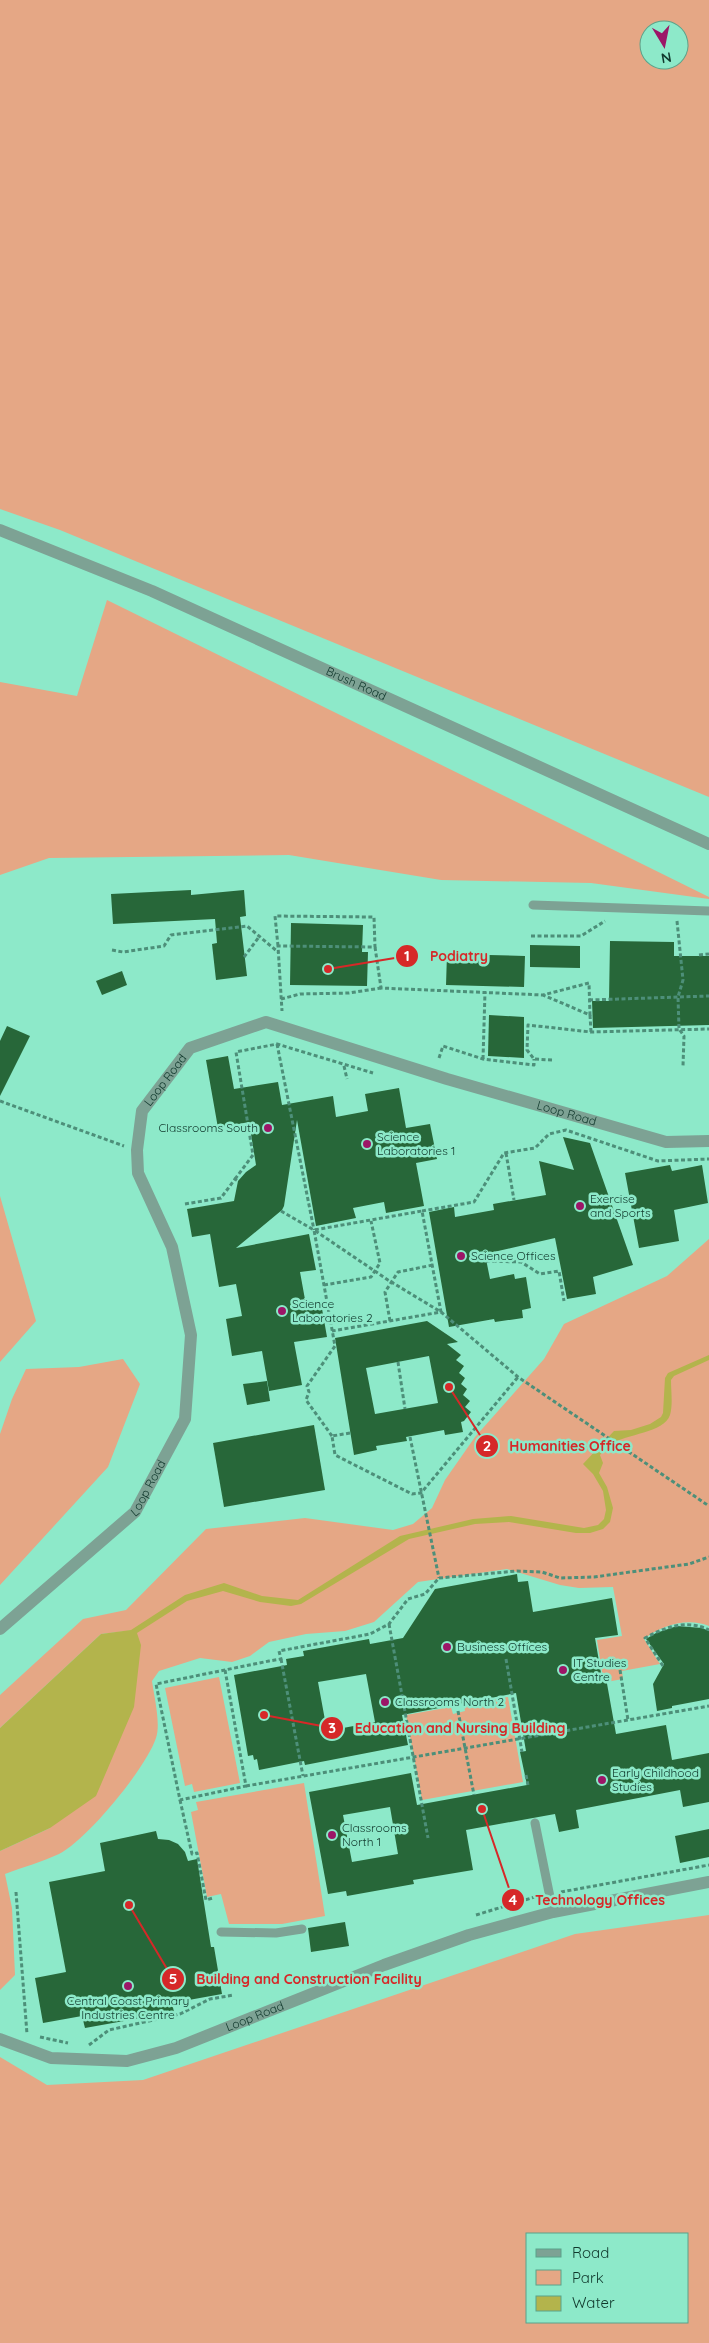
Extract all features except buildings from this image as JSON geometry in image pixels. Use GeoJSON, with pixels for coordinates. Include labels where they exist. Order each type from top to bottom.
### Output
{"type":"FeatureCollection","features":[{"type":"Feature","properties":{"kind":"street","name":"Brush Road"},"geometry":{"type":"LineString","coordinates":[[0,530],[152,591],[709,844]]}},
{"type":"Feature","properties":{"kind":"street","name":"Loop Road"},"geometry":{"type":"LineString","coordinates":[[0,1629],[135,1512],[185,1419],[191,1335],[172,1247],[138,1173],[137,1150],[142,1111],[190,1048],[266,1022],[476,1088],[666,1142],[709,1141]]}},
{"type":"Feature","properties":{"kind":"street","name":"Loop Road"},"geometry":{"type":"LineString","coordinates":[[0,2039],[51,2058],[127,2061],[176,2048],[384,1965],[469,1935],[553,1912],[709,1882]]}},
{"type":"Feature","properties":{"kind":"lane"},"geometry":{"type":"LineString","coordinates":[[533,905],[709,911]]}},
{"type":"Feature","properties":{"kind":"lane"},"geometry":{"type":"LineString","coordinates":[[535,1823],[553,1912]]}},
{"type":"Feature","properties":{"kind":"lane"},"geometry":{"type":"LineString","coordinates":[[221,1932],[276,1933],[302,1929]]}},
{"type":"Feature","properties":{"kind":"path"},"geometry":{"type":"LineString","coordinates":[[530,936],[581,936],[624,908]]}},
{"type":"Feature","properties":{"kind":"path"},"geometry":{"type":"LineString","coordinates":[[676,910],[684,980],[678,997],[679,1029],[684,1036],[683,1066]]}},
{"type":"Feature","properties":{"kind":"path"},"geometry":{"type":"LineString","coordinates":[[282,1012],[275,916],[374,917],[374,947],[381,988]]}},
{"type":"Feature","properties":{"kind":"path"},"geometry":{"type":"LineString","coordinates":[[112,950],[123,952],[164,946],[171,935],[247,926],[278,953]]}},
{"type":"Feature","properties":{"kind":"path"},"geometry":{"type":"LineString","coordinates":[[244,957],[259,937]]}},
{"type":"Feature","properties":{"kind":"path"},"geometry":{"type":"LineString","coordinates":[[278,946],[374,947]]}},
{"type":"Feature","properties":{"kind":"path"},"geometry":{"type":"LineString","coordinates":[[699,954],[709,954]]}},
{"type":"Feature","properties":{"kind":"path"},"geometry":{"type":"LineString","coordinates":[[281,999],[300,994],[349,993],[381,988],[543,995],[589,983],[591,1032]]}},
{"type":"Feature","properties":{"kind":"path"},"geometry":{"type":"LineString","coordinates":[[483,1059],[485,992]]}},
{"type":"Feature","properties":{"kind":"path"},"geometry":{"type":"LineString","coordinates":[[543,995],[590,1015]]}},
{"type":"Feature","properties":{"kind":"path"},"geometry":{"type":"LineString","coordinates":[[589,1000],[709,996]]}},
{"type":"Feature","properties":{"kind":"path"},"geometry":{"type":"LineString","coordinates":[[439,1058],[443,1046],[483,1059],[534,1065],[534,1059],[527,1050],[528,1025],[591,1032],[709,1029]]}},
{"type":"Feature","properties":{"kind":"path"},"geometry":{"type":"LineString","coordinates":[[185,1204],[221,1198],[237,1180],[253,1155],[236,1052],[278,1044],[335,1346],[307,1386],[309,1392],[306,1400],[332,1436],[336,1455],[412,1494],[421,1493],[518,1377]]}},
{"type":"Feature","properties":{"kind":"path"},"geometry":{"type":"LineString","coordinates":[[534,1059],[552,1060]]}},
{"type":"Feature","properties":{"kind":"path"},"geometry":{"type":"LineString","coordinates":[[344,1066],[347,1079]]}},
{"type":"Feature","properties":{"kind":"path"},"geometry":{"type":"LineString","coordinates":[[0,1101],[137,1150]]}},
{"type":"Feature","properties":{"kind":"path"},"geometry":{"type":"LineString","coordinates":[[314,1230],[474,1202],[506,1153],[535,1148],[549,1134],[566,1130],[658,1161],[709,1160]]}},
{"type":"Feature","properties":{"kind":"path"},"geometry":{"type":"LineString","coordinates":[[506,1153],[514,1200]]}},
{"type":"Feature","properties":{"kind":"path"},"geometry":{"type":"LineString","coordinates":[[281,1211],[314,1230],[441,1312],[518,1377],[709,1506]]}},
{"type":"Feature","properties":{"kind":"path"},"geometry":{"type":"LineString","coordinates":[[422,1211],[434,1265],[441,1312]]}},
{"type":"Feature","properties":{"kind":"path"},"geometry":{"type":"LineString","coordinates":[[324,1285],[371,1277],[380,1263],[371,1221]]}},
{"type":"Feature","properties":{"kind":"path"},"geometry":{"type":"LineString","coordinates":[[486,1261],[521,1262],[540,1274],[559,1271],[564,1301]]}},
{"type":"Feature","properties":{"kind":"path"},"geometry":{"type":"LineString","coordinates":[[390,1321],[385,1292],[398,1272],[434,1265]]}},
{"type":"Feature","properties":{"kind":"path"},"geometry":{"type":"LineString","coordinates":[[332,1331],[441,1312]]}},
{"type":"Feature","properties":{"kind":"path"},"geometry":{"type":"LineString","coordinates":[[398,1362],[406,1409]]}},
{"type":"Feature","properties":{"kind":"path"},"geometry":{"type":"LineString","coordinates":[[332,1436],[350,1434]]}},
{"type":"Feature","properties":{"kind":"path"},"geometry":{"type":"LineString","coordinates":[[410,1437],[439,1578]]}},
{"type":"Feature","properties":{"kind":"path"},"geometry":{"type":"LineString","coordinates":[[303,1776],[279,1651],[370,1634],[389,1624],[408,1599],[425,1594],[439,1578],[517,1571],[542,1572],[560,1578],[594,1577],[690,1564],[709,1557]]}},
{"type":"Feature","properties":{"kind":"path"},"geometry":{"type":"LineString","coordinates":[[389,1624],[428,1838]]}},
{"type":"Feature","properties":{"kind":"path"},"geometry":{"type":"LineString","coordinates":[[663,1666],[645,1638],[662,1629],[677,1625],[702,1627],[709,1630]]}},
{"type":"Feature","properties":{"kind":"path"},"geometry":{"type":"LineString","coordinates":[[214,1898],[206,1900],[197,1853],[192,1854],[156,1684],[280,1659]]}},
{"type":"Feature","properties":{"kind":"path"},"geometry":{"type":"LineString","coordinates":[[506,1659],[522,1752]]}},
{"type":"Feature","properties":{"kind":"path"},"geometry":{"type":"LineString","coordinates":[[599,1662],[612,1660],[620,1670],[628,1720]]}},
{"type":"Feature","properties":{"kind":"path"},"geometry":{"type":"LineString","coordinates":[[225,1670],[246,1786]]}},
{"type":"Feature","properties":{"kind":"path"},"geometry":{"type":"LineString","coordinates":[[673,1706],[674,1712]]}},
{"type":"Feature","properties":{"kind":"path"},"geometry":{"type":"LineString","coordinates":[[180,1800],[246,1786],[709,1706]]}},
{"type":"Feature","properties":{"kind":"path"},"geometry":{"type":"LineString","coordinates":[[458,1711],[474,1794]]}},
{"type":"Feature","properties":{"kind":"path"},"geometry":{"type":"LineString","coordinates":[[526,1775],[528,1785]]}},
{"type":"Feature","properties":{"kind":"path"},"geometry":{"type":"LineString","coordinates":[[476,1914],[550,1894],[709,1865]]}},
{"type":"Feature","properties":{"kind":"path"},"geometry":{"type":"LineString","coordinates":[[16,1892],[27,2035]]}},
{"type":"Feature","properties":{"kind":"path"},"geometry":{"type":"LineString","coordinates":[[87,2046],[109,2030],[180,2014],[210,1999],[234,1995]]}},
{"type":"Feature","properties":{"kind":"path"},"geometry":{"type":"LineString","coordinates":[[18,2030],[27,2035],[70,2043]]}},
{"type":"Feature","properties":{"kind":"green space"},"geometry":{"type":"Polygon","coordinates":[[[0,0],[709,0],[709,797],[60,530],[0,509],[0,0]]]}},
{"type":"Feature","properties":{"kind":"green space"},"geometry":{"type":"Polygon","coordinates":[[[107,600],[709,897],[709,899],[591,883],[441,880],[289,855],[49,858],[0,875],[0,682],[77,696],[107,600]]]}},
{"type":"Feature","properties":{"kind":"green space"},"geometry":{"type":"Polygon","coordinates":[[[0,1196],[36,1321],[0,1362],[0,1196]]]}},
{"type":"Feature","properties":{"kind":"green space"},"geometry":{"type":"Polygon","coordinates":[[[709,1239],[709,1626],[701,1623],[684,1622],[658,1630],[644,1639],[660,1664],[622,1671],[623,1679],[606,1682],[606,1678],[603,1678],[597,1640],[622,1636],[613,1587],[579,1588],[560,1585],[507,1569],[418,1582],[374,1622],[345,1631],[306,1634],[269,1642],[250,1656],[232,1662],[200,1658],[159,1671],[152,1681],[157,1718],[156,1738],[141,1767],[99,1819],[71,1846],[53,1857],[5,1874],[12,1908],[15,1975],[0,1990],[0,1851],[50,1828],[136,1630],[101,1634],[0,1728],[0,1695],[83,1619],[126,1610],[206,1529],[305,1518],[393,1530],[413,1524],[432,1508],[445,1480],[475,1437],[544,1359],[564,1324],[667,1276],[709,1239]]]}},
{"type":"Feature","properties":{"kind":"green space"},"geometry":{"type":"Polygon","coordinates":[[[123,1359],[140,1384],[108,1467],[0,1585],[0,1434],[12,1399],[26,1369],[79,1367],[123,1359]]]}},
{"type":"Feature","properties":{"kind":"green space"},"geometry":{"type":"Polygon","coordinates":[[[219,1677],[240,1783],[194,1792],[192,1784],[185,1786],[165,1688],[219,1677]]]}},
{"type":"Feature","properties":{"kind":"green space"},"geometry":{"type":"Polygon","coordinates":[[[508,1697],[523,1782],[422,1800],[406,1715],[451,1707],[453,1714],[465,1711],[464,1705],[508,1697]]]}},
{"type":"Feature","properties":{"kind":"green space"},"geometry":{"type":"Polygon","coordinates":[[[304,1783],[325,1916],[282,1924],[229,1924],[221,1894],[207,1897],[191,1812],[198,1810],[196,1802],[304,1783]]]}},
{"type":"Feature","properties":{"kind":"green space"},"geometry":{"type":"Polygon","coordinates":[[[709,1915],[709,2343],[0,2343],[0,2057],[47,2085],[143,2080],[575,1934],[709,1915]]]}},
{"type":"Feature","properties":{"kind":"water"},"geometry":{"type":"Polygon","coordinates":[[[709,1355],[709,1360],[674,1376],[671,1380],[671,1407],[670,1415],[666,1421],[653,1429],[611,1444],[600,1455],[603,1463],[599,1473],[607,1487],[613,1508],[610,1522],[603,1529],[590,1533],[576,1533],[509,1522],[475,1524],[409,1539],[301,1604],[291,1606],[260,1602],[223,1591],[187,1601],[137,1633],[141,1645],[134,1707],[96,1796],[50,1828],[0,1851],[0,1728],[101,1634],[131,1630],[185,1595],[224,1583],[262,1596],[298,1600],[400,1536],[473,1519],[511,1516],[584,1528],[598,1525],[604,1519],[606,1510],[603,1491],[593,1474],[583,1464],[614,1431],[631,1430],[650,1424],[661,1417],[663,1413],[665,1378],[668,1373],[709,1355]]]}},
{"type":"Feature","properties":{"kind":"place","name":"Podiatry"},"geometry":{"type":"Point","coordinates":[328,969]}},
{"type":"Feature","properties":{"kind":"place","name":"Classrooms South"},"geometry":{"type":"Point","coordinates":[268,1128]}},
{"type":"Feature","properties":{"kind":"place","name":"Science Laboratories 1"},"geometry":{"type":"Point","coordinates":[367,1144]}},
{"type":"Feature","properties":{"kind":"place","name":"Exercise and Sports"},"geometry":{"type":"Point","coordinates":[580,1206]}},
{"type":"Feature","properties":{"kind":"place","name":"Science Offices"},"geometry":{"type":"Point","coordinates":[461,1256]}},
{"type":"Feature","properties":{"kind":"place","name":"Science Laboratories 2"},"geometry":{"type":"Point","coordinates":[282,1311]}},
{"type":"Feature","properties":{"kind":"place","name":"Humanities Office"},"geometry":{"type":"Point","coordinates":[449,1387]}},
{"type":"Feature","properties":{"kind":"place","name":"Business Offices"},"geometry":{"type":"Point","coordinates":[447,1647]}},
{"type":"Feature","properties":{"kind":"place","name":"IT Studies Centre"},"geometry":{"type":"Point","coordinates":[563,1670]}},
{"type":"Feature","properties":{"kind":"place","name":"Classrooms North 2"},"geometry":{"type":"Point","coordinates":[385,1702]}},
{"type":"Feature","properties":{"kind":"place","name":"Education and Nursing Building"},"geometry":{"type":"Point","coordinates":[264,1715]}},
{"type":"Feature","properties":{"kind":"place","name":"Early Childhood Studies"},"geometry":{"type":"Point","coordinates":[602,1780]}},
{"type":"Feature","properties":{"kind":"place","name":"Technology Offices"},"geometry":{"type":"Point","coordinates":[482,1809]}},
{"type":"Feature","properties":{"kind":"place","name":"Classrooms North 1"},"geometry":{"type":"Point","coordinates":[332,1835]}},
{"type":"Feature","properties":{"kind":"place","name":"Building and Construction Facility"},"geometry":{"type":"Point","coordinates":[129,1905]}},
{"type":"Feature","properties":{"kind":"place","name":"Central Coast Primary Industries Centre"},"geometry":{"type":"Point","coordinates":[128,1986]}}]}
